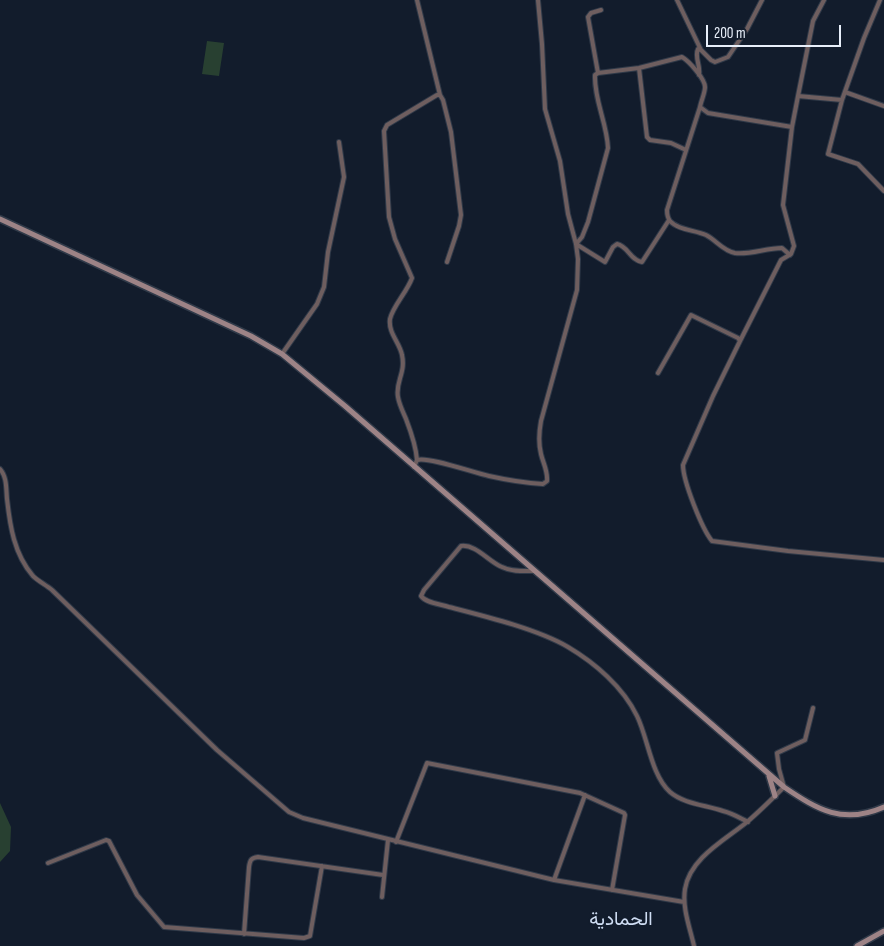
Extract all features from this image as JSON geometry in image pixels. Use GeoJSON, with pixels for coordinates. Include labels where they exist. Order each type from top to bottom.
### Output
{"type":"FeatureCollection","features":[{"type":"Feature","properties":{"kind":"main road"},"geometry":{"type":"LineString","coordinates":[[0,219],[251,336],[282,354],[345,406],[784,787],[801,799],[828,813],[855,815],[884,807]]}},
{"type":"Feature","properties":{"kind":"main road"},"geometry":{"type":"LineString","coordinates":[[768,773],[775,796]]}},
{"type":"Feature","properties":{"kind":"main road"},"geometry":{"type":"LineString","coordinates":[[857,946],[884,931]]}},
{"type":"Feature","properties":{"kind":"street"},"geometry":{"type":"LineString","coordinates":[[417,0],[440,96],[451,132],[461,215],[447,262]]}},
{"type":"Feature","properties":{"kind":"street"},"geometry":{"type":"LineString","coordinates":[[418,460],[427,458],[466,470],[518,482],[543,484],[547,481],[547,473],[540,452],[538,437],[576,290],[578,259],[568,214],[560,161],[545,109],[538,0]]}},
{"type":"Feature","properties":{"kind":"street"},"geometry":{"type":"LineString","coordinates":[[677,0],[701,50],[715,62],[728,57],[747,29],[762,0]]}},
{"type":"Feature","properties":{"kind":"street"},"geometry":{"type":"LineString","coordinates":[[824,0],[813,20],[792,127],[783,205],[794,246],[790,255],[781,260],[713,396],[683,465],[684,476],[710,538],[715,542],[884,560]]}},
{"type":"Feature","properties":{"kind":"street"},"geometry":{"type":"LineString","coordinates":[[880,0],[842,100],[828,154],[858,164],[884,191]]}},
{"type":"Feature","properties":{"kind":"street"},"geometry":{"type":"LineString","coordinates":[[598,73],[588,17],[591,13],[601,10]]}},
{"type":"Feature","properties":{"kind":"street"},"geometry":{"type":"LineString","coordinates":[[699,75],[700,70],[696,54],[698,49],[701,50]]}},
{"type":"Feature","properties":{"kind":"street"},"geometry":{"type":"LineString","coordinates":[[576,244],[582,237],[588,222],[608,148],[608,138],[594,88],[594,75],[639,68],[682,57],[706,85],[667,210],[669,220],[675,225],[711,237],[729,252],[744,253],[782,248],[790,255]]}},
{"type":"Feature","properties":{"kind":"street"},"geometry":{"type":"LineString","coordinates":[[639,68],[647,137],[650,140],[671,143],[686,150]]}},
{"type":"Feature","properties":{"kind":"street"},"geometry":{"type":"LineString","coordinates":[[845,92],[884,106]]}},
{"type":"Feature","properties":{"kind":"street"},"geometry":{"type":"LineString","coordinates":[[414,467],[418,460],[413,438],[398,396],[398,384],[403,371],[403,358],[391,331],[390,324],[392,314],[412,278],[395,239],[389,217],[384,130],[387,125],[437,95],[440,96]]}},
{"type":"Feature","properties":{"kind":"street"},"geometry":{"type":"LineString","coordinates":[[798,96],[842,100]]}},
{"type":"Feature","properties":{"kind":"street"},"geometry":{"type":"LineString","coordinates":[[700,107],[708,113],[792,127]]}},
{"type":"Feature","properties":{"kind":"street"},"geometry":{"type":"LineString","coordinates":[[282,354],[317,304],[324,287],[328,252],[344,177],[339,142]]}},
{"type":"Feature","properties":{"kind":"street"},"geometry":{"type":"LineString","coordinates":[[576,244],[606,262],[613,247],[617,244],[622,245],[634,259],[642,262],[669,220]]}},
{"type":"Feature","properties":{"kind":"street"},"geometry":{"type":"LineString","coordinates":[[658,373],[691,315],[738,338],[740,341]]}},
{"type":"Feature","properties":{"kind":"street"},"geometry":{"type":"LineString","coordinates":[[0,469],[5,476],[9,522],[13,538],[17,550],[33,576],[52,590],[217,750],[289,812],[303,818],[388,840],[554,880],[684,902]]}},
{"type":"Feature","properties":{"kind":"street"},"geometry":{"type":"LineString","coordinates":[[534,571],[509,570],[492,562],[468,546],[461,546],[448,558],[424,590],[422,596],[424,600],[541,635],[567,646],[587,660],[620,690],[637,716],[652,761],[666,788],[681,799],[724,811],[748,822]]}},
{"type":"Feature","properties":{"kind":"street"},"geometry":{"type":"LineString","coordinates":[[694,946],[684,902],[688,878],[699,862],[748,822],[784,787],[777,753],[806,738],[813,708]]}},
{"type":"Feature","properties":{"kind":"street"},"geometry":{"type":"LineString","coordinates":[[396,842],[427,763],[574,791],[625,815],[612,890]]}},
{"type":"Feature","properties":{"kind":"street"},"geometry":{"type":"LineString","coordinates":[[554,880],[586,795]]}},
{"type":"Feature","properties":{"kind":"street"},"geometry":{"type":"LineString","coordinates":[[48,863],[106,840],[110,843],[137,895],[164,927],[309,937],[322,866]]}},
{"type":"Feature","properties":{"kind":"street"},"geometry":{"type":"LineString","coordinates":[[382,897],[388,840]]}},
{"type":"Feature","properties":{"kind":"street"},"geometry":{"type":"LineString","coordinates":[[244,934],[249,866],[253,858],[258,857],[383,875]]}},
{"type":"Feature","properties":{"kind":"green space"},"geometry":{"type":"Polygon","coordinates":[[[207,41],[224,43],[219,76],[202,74],[207,41]]]}},
{"type":"Feature","properties":{"kind":"green space"},"geometry":{"type":"Polygon","coordinates":[[[0,803],[11,827],[10,851],[0,862],[0,803]]]}},
{"type":"Feature","properties":{"kind":"district","name":"الحمادية"},"geometry":{"type":"Point","coordinates":[621,920]}}]}
